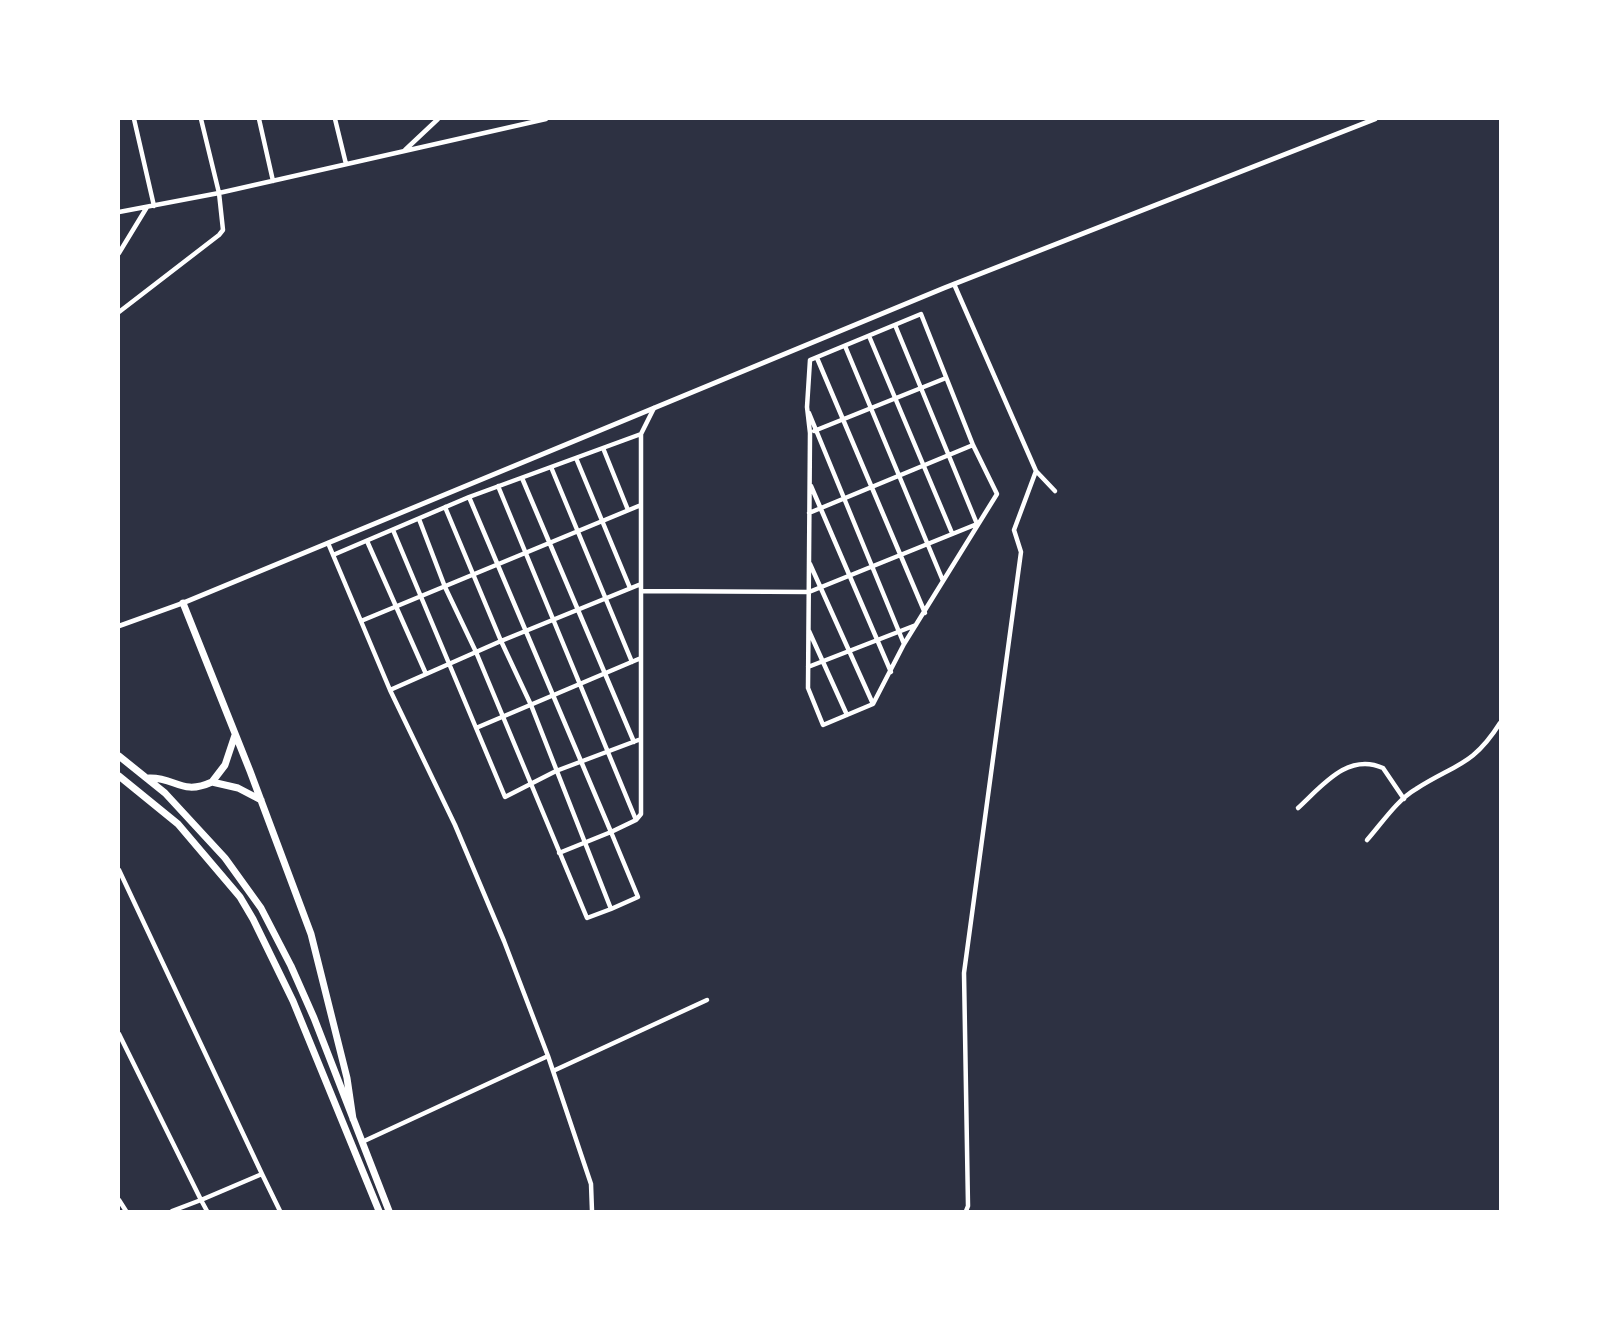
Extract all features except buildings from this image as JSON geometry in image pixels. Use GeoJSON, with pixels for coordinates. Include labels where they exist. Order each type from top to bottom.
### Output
{"type":"FeatureCollection","features":[{"type":"Feature","properties":{"kind":"highway"},"geometry":{"type":"LineString","coordinates":[[184,603],[311,934],[347,1078],[353,1119]]}},
{"type":"Feature","properties":{"kind":"highway"},"geometry":{"type":"LineString","coordinates":[[212,782],[227,760],[236,735]]}},
{"type":"Feature","properties":{"kind":"highway"},"geometry":{"type":"LineString","coordinates":[[119,756],[165,793],[225,858],[262,908],[314,1018],[389,1211]]}},
{"type":"Feature","properties":{"kind":"highway"},"geometry":{"type":"LineString","coordinates":[[119,776],[178,824],[234,890],[253,919],[293,1001],[379,1211]]}},
{"type":"Feature","properties":{"kind":"highway"},"geometry":{"type":"LineString","coordinates":[[148,778],[160,778],[186,788],[212,782],[238,788],[261,800]]}},
{"type":"Feature","properties":{"kind":"street"},"geometry":{"type":"LineString","coordinates":[[134,119],[154,206]]}},
{"type":"Feature","properties":{"kind":"street"},"geometry":{"type":"LineString","coordinates":[[119,312],[219,235],[223,224],[219,193],[201,119]]}},
{"type":"Feature","properties":{"kind":"street"},"geometry":{"type":"LineString","coordinates":[[258,119],[273,181]]}},
{"type":"Feature","properties":{"kind":"street"},"geometry":{"type":"LineString","coordinates":[[335,119],[346,164]]}},
{"type":"Feature","properties":{"kind":"street"},"geometry":{"type":"LineString","coordinates":[[404,151],[438,119]]}},
{"type":"Feature","properties":{"kind":"street"},"geometry":{"type":"LineString","coordinates":[[119,212],[219,193],[546,119]]}},
{"type":"Feature","properties":{"kind":"street"},"geometry":{"type":"LineString","coordinates":[[119,626],[184,603],[954,284],[1374,119]]}},
{"type":"Feature","properties":{"kind":"street"},"geometry":{"type":"LineString","coordinates":[[119,253],[146,207]]}},
{"type":"Feature","properties":{"kind":"street"},"geometry":{"type":"LineString","coordinates":[[954,284],[1036,471],[1055,491]]}},
{"type":"Feature","properties":{"kind":"street"},"geometry":{"type":"LineString","coordinates":[[921,314],[973,445],[997,494],[977,524],[918,625],[904,644],[874,704],[823,725],[808,688],[810,433],[806,407],[810,360],[895,325],[921,314]]}},
{"type":"Feature","properties":{"kind":"street"},"geometry":{"type":"LineString","coordinates":[[895,325],[977,524]]}},
{"type":"Feature","properties":{"kind":"street"},"geometry":{"type":"LineString","coordinates":[[869,336],[952,533]]}},
{"type":"Feature","properties":{"kind":"street"},"geometry":{"type":"LineString","coordinates":[[845,346],[943,581]]}},
{"type":"Feature","properties":{"kind":"street"},"geometry":{"type":"LineString","coordinates":[[817,358],[925,613]]}},
{"type":"Feature","properties":{"kind":"street"},"geometry":{"type":"LineString","coordinates":[[810,433],[946,378]]}},
{"type":"Feature","properties":{"kind":"street"},"geometry":{"type":"LineString","coordinates":[[806,407],[904,644]]}},
{"type":"Feature","properties":{"kind":"street"},"geometry":{"type":"LineString","coordinates":[[559,853],[583,841],[610,832],[636,820],[641,814],[641,434],[654,408]]}},
{"type":"Feature","properties":{"kind":"street"},"geometry":{"type":"LineString","coordinates":[[333,555],[469,497],[641,434]]}},
{"type":"Feature","properties":{"kind":"street"},"geometry":{"type":"LineString","coordinates":[[810,513],[973,445]]}},
{"type":"Feature","properties":{"kind":"street"},"geometry":{"type":"LineString","coordinates":[[603,448],[628,510]]}},
{"type":"Feature","properties":{"kind":"street"},"geometry":{"type":"LineString","coordinates":[[576,458],[630,588]]}},
{"type":"Feature","properties":{"kind":"street"},"geometry":{"type":"LineString","coordinates":[[551,467],[632,662]]}},
{"type":"Feature","properties":{"kind":"street"},"geometry":{"type":"LineString","coordinates":[[966,1211],[968,1206],[964,973],[1021,552],[1014,530],[1036,471]]}},
{"type":"Feature","properties":{"kind":"street"},"geometry":{"type":"LineString","coordinates":[[522,478],[634,742]]}},
{"type":"Feature","properties":{"kind":"street"},"geometry":{"type":"LineString","coordinates":[[810,483],[891,672]]}},
{"type":"Feature","properties":{"kind":"street"},"geometry":{"type":"LineString","coordinates":[[498,486],[636,820]]}},
{"type":"Feature","properties":{"kind":"street"},"geometry":{"type":"LineString","coordinates":[[419,519],[445,587],[476,652],[587,918],[611,909],[638,897],[469,497]]}},
{"type":"Feature","properties":{"kind":"street"},"geometry":{"type":"LineString","coordinates":[[361,621],[474,576],[641,505]]}},
{"type":"Feature","properties":{"kind":"street"},"geometry":{"type":"LineString","coordinates":[[445,508],[501,641],[531,705],[611,909]]}},
{"type":"Feature","properties":{"kind":"street"},"geometry":{"type":"LineString","coordinates":[[641,591],[809,592],[977,524]]}},
{"type":"Feature","properties":{"kind":"street"},"geometry":{"type":"LineString","coordinates":[[393,530],[451,663],[505,797],[556,771],[641,739]]}},
{"type":"Feature","properties":{"kind":"street"},"geometry":{"type":"LineString","coordinates":[[367,541],[426,674]]}},
{"type":"Feature","properties":{"kind":"street"},"geometry":{"type":"LineString","coordinates":[[328,543],[390,690],[455,825],[504,940],[548,1056],[591,1184],[592,1211]]}},
{"type":"Feature","properties":{"kind":"street"},"geometry":{"type":"LineString","coordinates":[[809,563],[874,704]]}},
{"type":"Feature","properties":{"kind":"street"},"geometry":{"type":"LineString","coordinates":[[390,690],[501,641],[641,584]]}},
{"type":"Feature","properties":{"kind":"street"},"geometry":{"type":"LineString","coordinates":[[808,667],[918,625]]}},
{"type":"Feature","properties":{"kind":"street"},"geometry":{"type":"LineString","coordinates":[[808,629],[847,715]]}},
{"type":"Feature","properties":{"kind":"street"},"geometry":{"type":"LineString","coordinates":[[476,728],[554,697],[641,658]]}},
{"type":"Feature","properties":{"kind":"street"},"geometry":{"type":"LineString","coordinates":[[1368,840],[1414,789],[1474,756],[1488,743],[1500,723]]}},
{"type":"Feature","properties":{"kind":"street"},"geometry":{"type":"LineString","coordinates":[[1298,808],[1333,775],[1347,766],[1364,763],[1383,768],[1404,799]]}},
{"type":"Feature","properties":{"kind":"street"},"geometry":{"type":"LineString","coordinates":[[119,870],[280,1211]]}},
{"type":"Feature","properties":{"kind":"street"},"geometry":{"type":"LineString","coordinates":[[553,1071],[707,1000]]}},
{"type":"Feature","properties":{"kind":"street"},"geometry":{"type":"LineString","coordinates":[[119,1034],[207,1211]]}},
{"type":"Feature","properties":{"kind":"street"},"geometry":{"type":"LineString","coordinates":[[362,1142],[548,1056]]}},
{"type":"Feature","properties":{"kind":"street"},"geometry":{"type":"LineString","coordinates":[[172,1211],[262,1174]]}},
{"type":"Feature","properties":{"kind":"street"},"geometry":{"type":"LineString","coordinates":[[119,1200],[126,1211]]}}]}
